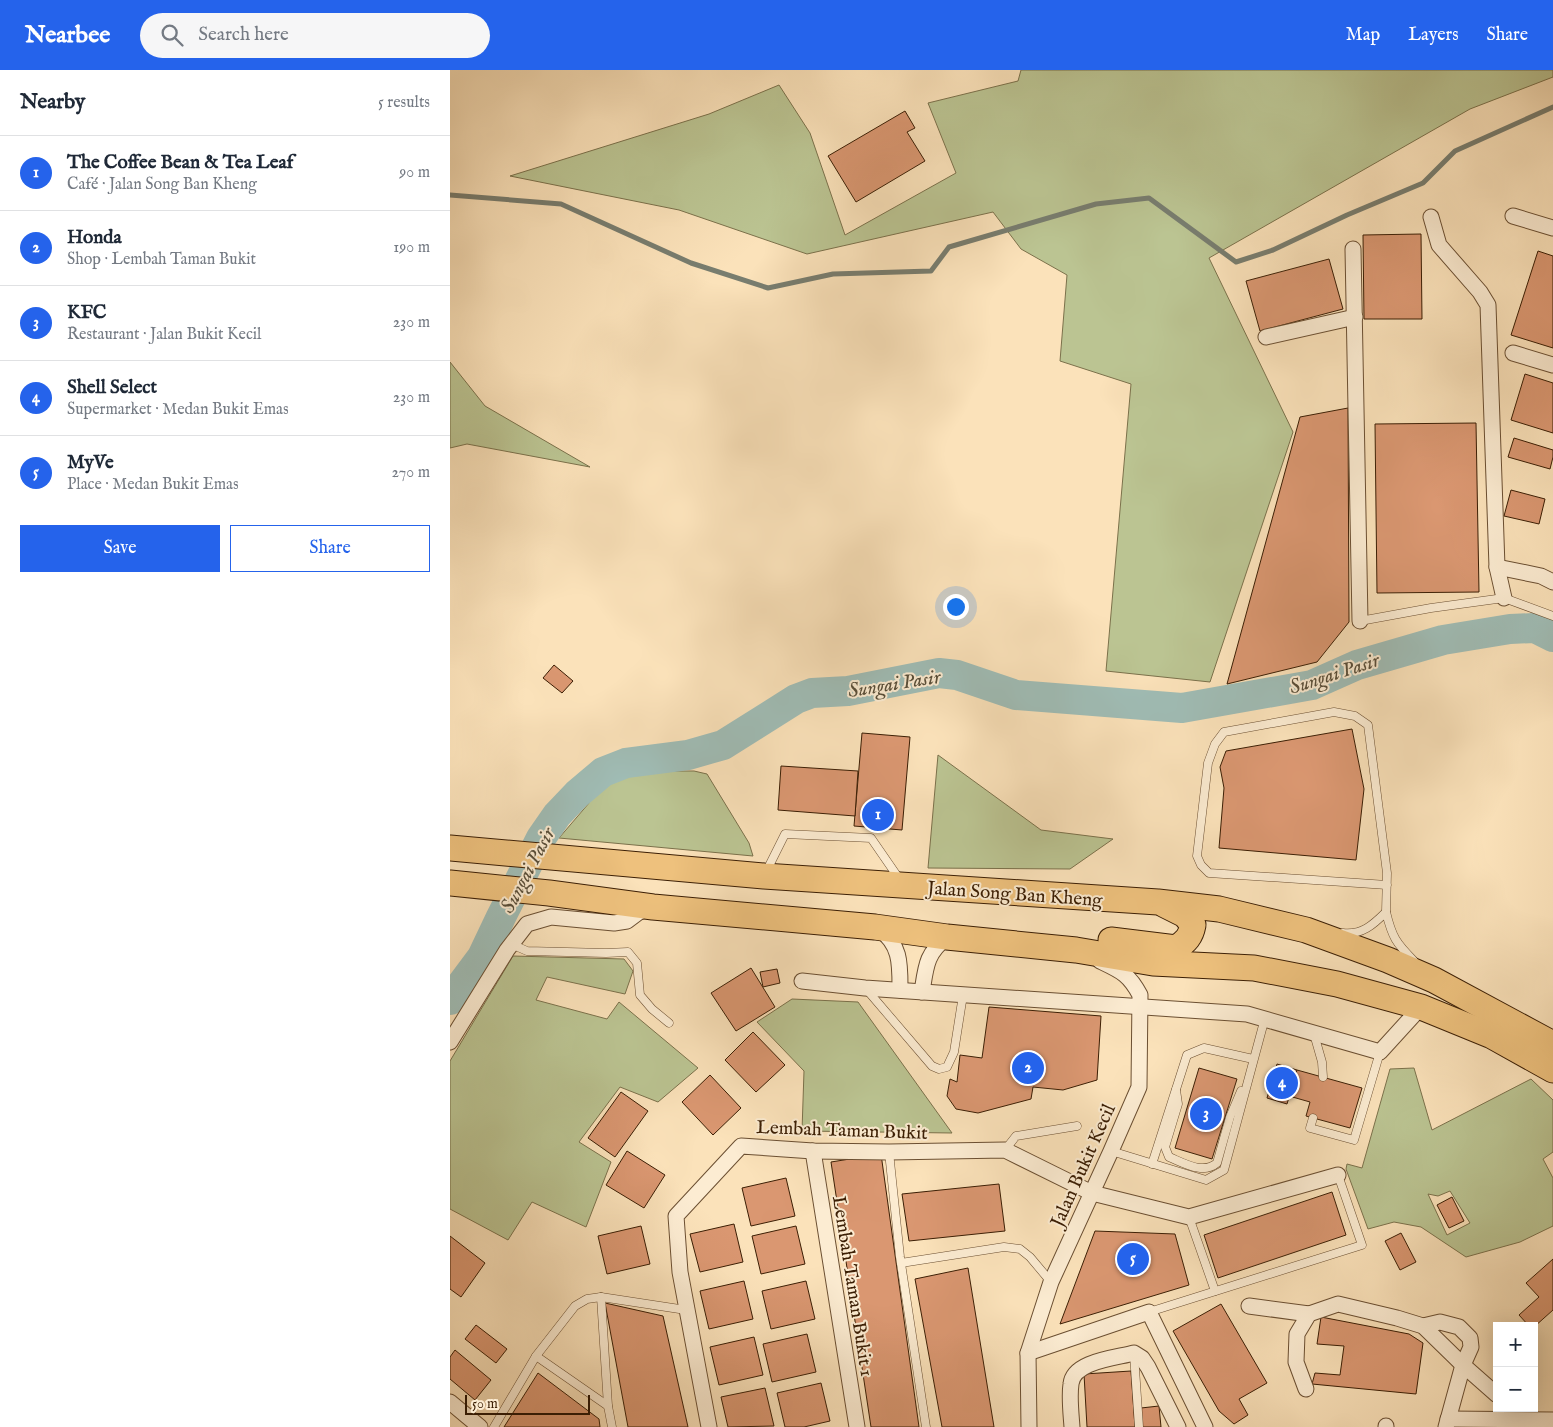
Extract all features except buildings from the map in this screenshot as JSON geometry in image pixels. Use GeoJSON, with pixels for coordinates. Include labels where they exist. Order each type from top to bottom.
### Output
{"type":"FeatureCollection","features":[{"type":"Feature","properties":{"kind":"main road","name":"Jalan Song Ban Kheng"},"geometry":{"type":"LineString","coordinates":[[450,848],[764,876],[1158,902],[1219,909],[1306,930],[1388,960],[1434,980],[1553,1044]]}},
{"type":"Feature","properties":{"kind":"main road"},"geometry":{"type":"LineString","coordinates":[[450,883],[549,893],[653,907],[875,927],[947,937],[1076,950],[1153,963],[1254,968],[1337,984],[1421,1008],[1492,1036],[1553,1070]]}},
{"type":"Feature","properties":{"kind":"main road"},"geometry":{"type":"LineString","coordinates":[[919,933],[933,925],[953,924],[1176,948],[1192,934],[1193,925],[1185,915],[1158,902]]}},
{"type":"Feature","properties":{"kind":"street"},"geometry":{"type":"LineString","coordinates":[[1513,216],[1553,228]]}},
{"type":"Feature","properties":{"kind":"street"},"geometry":{"type":"LineString","coordinates":[[1430,217],[1439,245],[1480,292],[1488,305],[1497,567],[1504,598]]}},
{"type":"Feature","properties":{"kind":"street"},"geometry":{"type":"LineString","coordinates":[[1353,249],[1360,621]]}},
{"type":"Feature","properties":{"kind":"street"},"geometry":{"type":"LineString","coordinates":[[1266,336],[1355,317]]}},
{"type":"Feature","properties":{"kind":"street"},"geometry":{"type":"LineString","coordinates":[[1513,353],[1553,365]]}},
{"type":"Feature","properties":{"kind":"street"},"geometry":{"type":"LineString","coordinates":[[1497,567],[1541,576],[1553,582]]}},
{"type":"Feature","properties":{"kind":"street"},"geometry":{"type":"LineString","coordinates":[[450,1042],[511,944],[527,924],[551,917],[614,923],[627,921],[639,912],[653,907]]}},
{"type":"Feature","properties":{"kind":"street"},"geometry":{"type":"LineString","coordinates":[[875,927],[890,937],[898,956],[900,990]]}},
{"type":"Feature","properties":{"kind":"street"},"geometry":{"type":"LineString","coordinates":[[922,992],[927,965],[935,947],[947,937]]}},
{"type":"Feature","properties":{"kind":"street","name":"Jalan Bukit Kecil"},"geometry":{"type":"LineString","coordinates":[[1029,1427],[1028,1352],[1051,1282],[1111,1152],[1138,1087],[1140,995],[1133,983],[1123,972],[1076,950]]}},
{"type":"Feature","properties":{"kind":"street"},"geometry":{"type":"LineString","coordinates":[[802,981],[865,988],[1247,1014],[1380,1052],[1421,1008]]}},
{"type":"Feature","properties":{"kind":"street","name":"Lembah Taman Bukit"},"geometry":{"type":"LineString","coordinates":[[709,1427],[680,1272],[676,1216],[741,1146],[813,1151],[1005,1150],[1092,1193],[1189,1217]]}},
{"type":"Feature","properties":{"kind":"street","name":"Lembah Taman Bukit 1"},"geometry":{"type":"LineString","coordinates":[[813,1151],[857,1427]]}},
{"type":"Feature","properties":{"kind":"street"},"geometry":{"type":"LineString","coordinates":[[1189,1217],[1338,1175]]}},
{"type":"Feature","properties":{"kind":"street"},"geometry":{"type":"LineString","coordinates":[[1249,1306],[1309,1314],[1338,1304],[1423,1326],[1463,1365],[1493,1391]]}},
{"type":"Feature","properties":{"kind":"street"},"geometry":{"type":"LineString","coordinates":[[1028,1352],[1149,1312],[1205,1427]]}},
{"type":"Feature","properties":{"kind":"street"},"geometry":{"type":"LineString","coordinates":[[1306,1389],[1296,1362],[1297,1334],[1309,1314]]}},
{"type":"Feature","properties":{"kind":"street"},"geometry":{"type":"LineString","coordinates":[[1423,1326],[1440,1322],[1459,1326],[1470,1338],[1471,1347],[1463,1365],[1447,1423],[1552,1420]]}},
{"type":"Feature","properties":{"kind":"street"},"geometry":{"type":"LineString","coordinates":[[1072,1427],[1070,1382],[1076,1371],[1089,1364],[1134,1353],[1142,1358],[1148,1367],[1178,1427]]}},
{"type":"Feature","properties":{"kind":"street"},"geometry":{"type":"LineString","coordinates":[[450,1402],[480,1427]]}},
{"type":"Feature","properties":{"kind":"street"},"geometry":{"type":"LineString","coordinates":[[1531,1412],[1552,1420]]}},
{"type":"Feature","properties":{"kind":"lane"},"geometry":{"type":"LineString","coordinates":[[1360,621],[1431,608],[1504,598],[1553,616]]}},
{"type":"Feature","properties":{"kind":"lane"},"geometry":{"type":"LineString","coordinates":[[1387,885],[1209,873],[1197,856],[1208,763],[1215,744],[1224,732],[1334,712],[1355,716],[1368,725],[1387,873],[1387,885],[1386,912],[1391,933],[1400,947],[1434,980]]}},
{"type":"Feature","properties":{"kind":"lane"},"geometry":{"type":"LineString","coordinates":[[764,876],[785,834],[871,838],[904,886]]}},
{"type":"Feature","properties":{"kind":"lane"},"geometry":{"type":"LineString","coordinates":[[1306,930],[1352,934],[1370,927],[1386,912]]}},
{"type":"Feature","properties":{"kind":"lane"},"geometry":{"type":"LineString","coordinates":[[511,944],[527,951],[628,952],[636,963],[640,995],[652,1009],[669,1023]]}},
{"type":"Feature","properties":{"kind":"lane"},"geometry":{"type":"LineString","coordinates":[[865,988],[932,1066],[939,1070],[946,1067],[954,1052],[963,995]]}},
{"type":"Feature","properties":{"kind":"lane"},"geometry":{"type":"LineString","coordinates":[[1111,1152],[1206,1180],[1224,1170],[1265,1018]]}},
{"type":"Feature","properties":{"kind":"lane"},"geometry":{"type":"LineString","coordinates":[[1314,1034],[1322,1062],[1323,1077]]}},
{"type":"Feature","properties":{"kind":"lane"},"geometry":{"type":"LineString","coordinates":[[1152,1164],[1187,1055],[1204,1048],[1253,1058]]}},
{"type":"Feature","properties":{"kind":"lane"},"geometry":{"type":"LineString","coordinates":[[1313,1118],[1310,1128],[1354,1140],[1380,1052]]}},
{"type":"Feature","properties":{"kind":"lane"},"geometry":{"type":"LineString","coordinates":[[1176,1090],[1178,1104],[1166,1147],[1169,1157],[1204,1170],[1212,1167],[1216,1163],[1230,1117],[1253,1058]]}},
{"type":"Feature","properties":{"kind":"lane"},"geometry":{"type":"LineString","coordinates":[[1005,1150],[1016,1136],[1076,1126]]}},
{"type":"Feature","properties":{"kind":"lane"},"geometry":{"type":"LineString","coordinates":[[889,1152],[901,1263],[926,1427]]}},
{"type":"Feature","properties":{"kind":"lane"},"geometry":{"type":"LineString","coordinates":[[1149,1312],[1362,1245],[1338,1175]]}},
{"type":"Feature","properties":{"kind":"lane"},"geometry":{"type":"LineString","coordinates":[[1189,1217],[1215,1291]]}},
{"type":"Feature","properties":{"kind":"lane"},"geometry":{"type":"LineString","coordinates":[[901,1263],[1004,1247],[1020,1249],[1051,1282]]}},
{"type":"Feature","properties":{"kind":"lane"},"geometry":{"type":"LineString","coordinates":[[601,1297],[608,1406],[612,1427]]}},
{"type":"Feature","properties":{"kind":"lane"},"geometry":{"type":"LineString","coordinates":[[494,1427],[536,1356],[575,1306],[586,1299],[601,1297],[686,1310]]}},
{"type":"Feature","properties":{"kind":"lane"},"geometry":{"type":"LineString","coordinates":[[1134,1353],[1138,1427]]}},
{"type":"Feature","properties":{"kind":"lane"},"geometry":{"type":"LineString","coordinates":[[536,1356],[608,1406]]}},
{"type":"Feature","properties":{"kind":"green space"},"geometry":{"type":"Polygon","coordinates":[[[1021,70],[1553,70],[1553,77],[1470,109],[1209,258],[1293,432],[1210,682],[1106,671],[1131,384],[1060,361],[1067,275],[1021,249],[993,212],[807,254],[679,210],[510,176],[709,114],[779,85],[810,133],[845,235],[956,173],[928,103],[1018,81],[1021,70]]]}},
{"type":"Feature","properties":{"kind":"green space"},"geometry":{"type":"Polygon","coordinates":[[[450,362],[485,406],[590,467],[467,444],[450,448],[450,362]]]}},
{"type":"Feature","properties":{"kind":"green space"},"geometry":{"type":"Polygon","coordinates":[[[938,755],[1041,830],[1113,839],[1070,869],[928,868],[938,755]]]}},
{"type":"Feature","properties":{"kind":"green space"},"geometry":{"type":"Polygon","coordinates":[[[651,771],[694,771],[707,774],[749,843],[753,856],[559,838],[595,796],[618,777],[651,771]]]}},
{"type":"Feature","properties":{"kind":"green space"},"geometry":{"type":"Polygon","coordinates":[[[513,956],[624,959],[633,971],[625,994],[547,977],[536,1000],[607,1019],[619,1002],[698,1068],[658,1102],[620,1087],[579,1142],[611,1162],[586,1227],[532,1202],[508,1240],[450,1209],[450,1061],[513,956]]]}},
{"type":"Feature","properties":{"kind":"green space"},"geometry":{"type":"Polygon","coordinates":[[[792,999],[858,1002],[952,1133],[802,1131],[804,1071],[757,1022],[792,999]]]}},
{"type":"Feature","properties":{"kind":"green space"},"geometry":{"type":"Polygon","coordinates":[[[1414,1068],[1432,1130],[1531,1079],[1553,1100],[1553,1152],[1543,1159],[1553,1178],[1553,1226],[1520,1242],[1466,1257],[1421,1227],[1394,1222],[1368,1229],[1346,1169],[1347,1164],[1362,1168],[1390,1069],[1414,1068]],[[1450,1191],[1438,1196],[1428,1194],[1447,1235],[1470,1223],[1450,1191]]]}},
{"type":"Feature","properties":{"kind":"waterway"},"geometry":{"type":"LineString","coordinates":[[450,195],[561,204],[691,263],[768,288],[833,274],[931,271],[949,247],[1096,204],[1149,198],[1236,262],[1273,250],[1347,215],[1423,183],[1455,151],[1553,107]]}},
{"type":"Feature","properties":{"kind":"waterway","name":"Sungai Pasir"},"geometry":{"type":"LineString","coordinates":[[450,1000],[482,957],[541,838],[557,815],[577,794],[603,772],[626,763],[688,755],[723,745],[796,699],[812,693],[848,691],[939,673],[957,675],[1016,695],[1182,708],[1312,685],[1357,665],[1443,640],[1510,629],[1535,628],[1553,637]]}},
{"type":"Feature","properties":{"kind":"place","name":"The Coffee Bean & Tea Leaf"},"geometry":{"type":"Point","coordinates":[878,815]}},
{"type":"Feature","properties":{"kind":"place","name":"Honda"},"geometry":{"type":"Point","coordinates":[1028,1068]}},
{"type":"Feature","properties":{"kind":"place","name":"Shell Select"},"geometry":{"type":"Point","coordinates":[1282,1083]}},
{"type":"Feature","properties":{"kind":"place","name":"KFC"},"geometry":{"type":"Point","coordinates":[1206,1114]}},
{"type":"Feature","properties":{"kind":"place","name":"MyVe"},"geometry":{"type":"Point","coordinates":[1133,1259]}}]}
